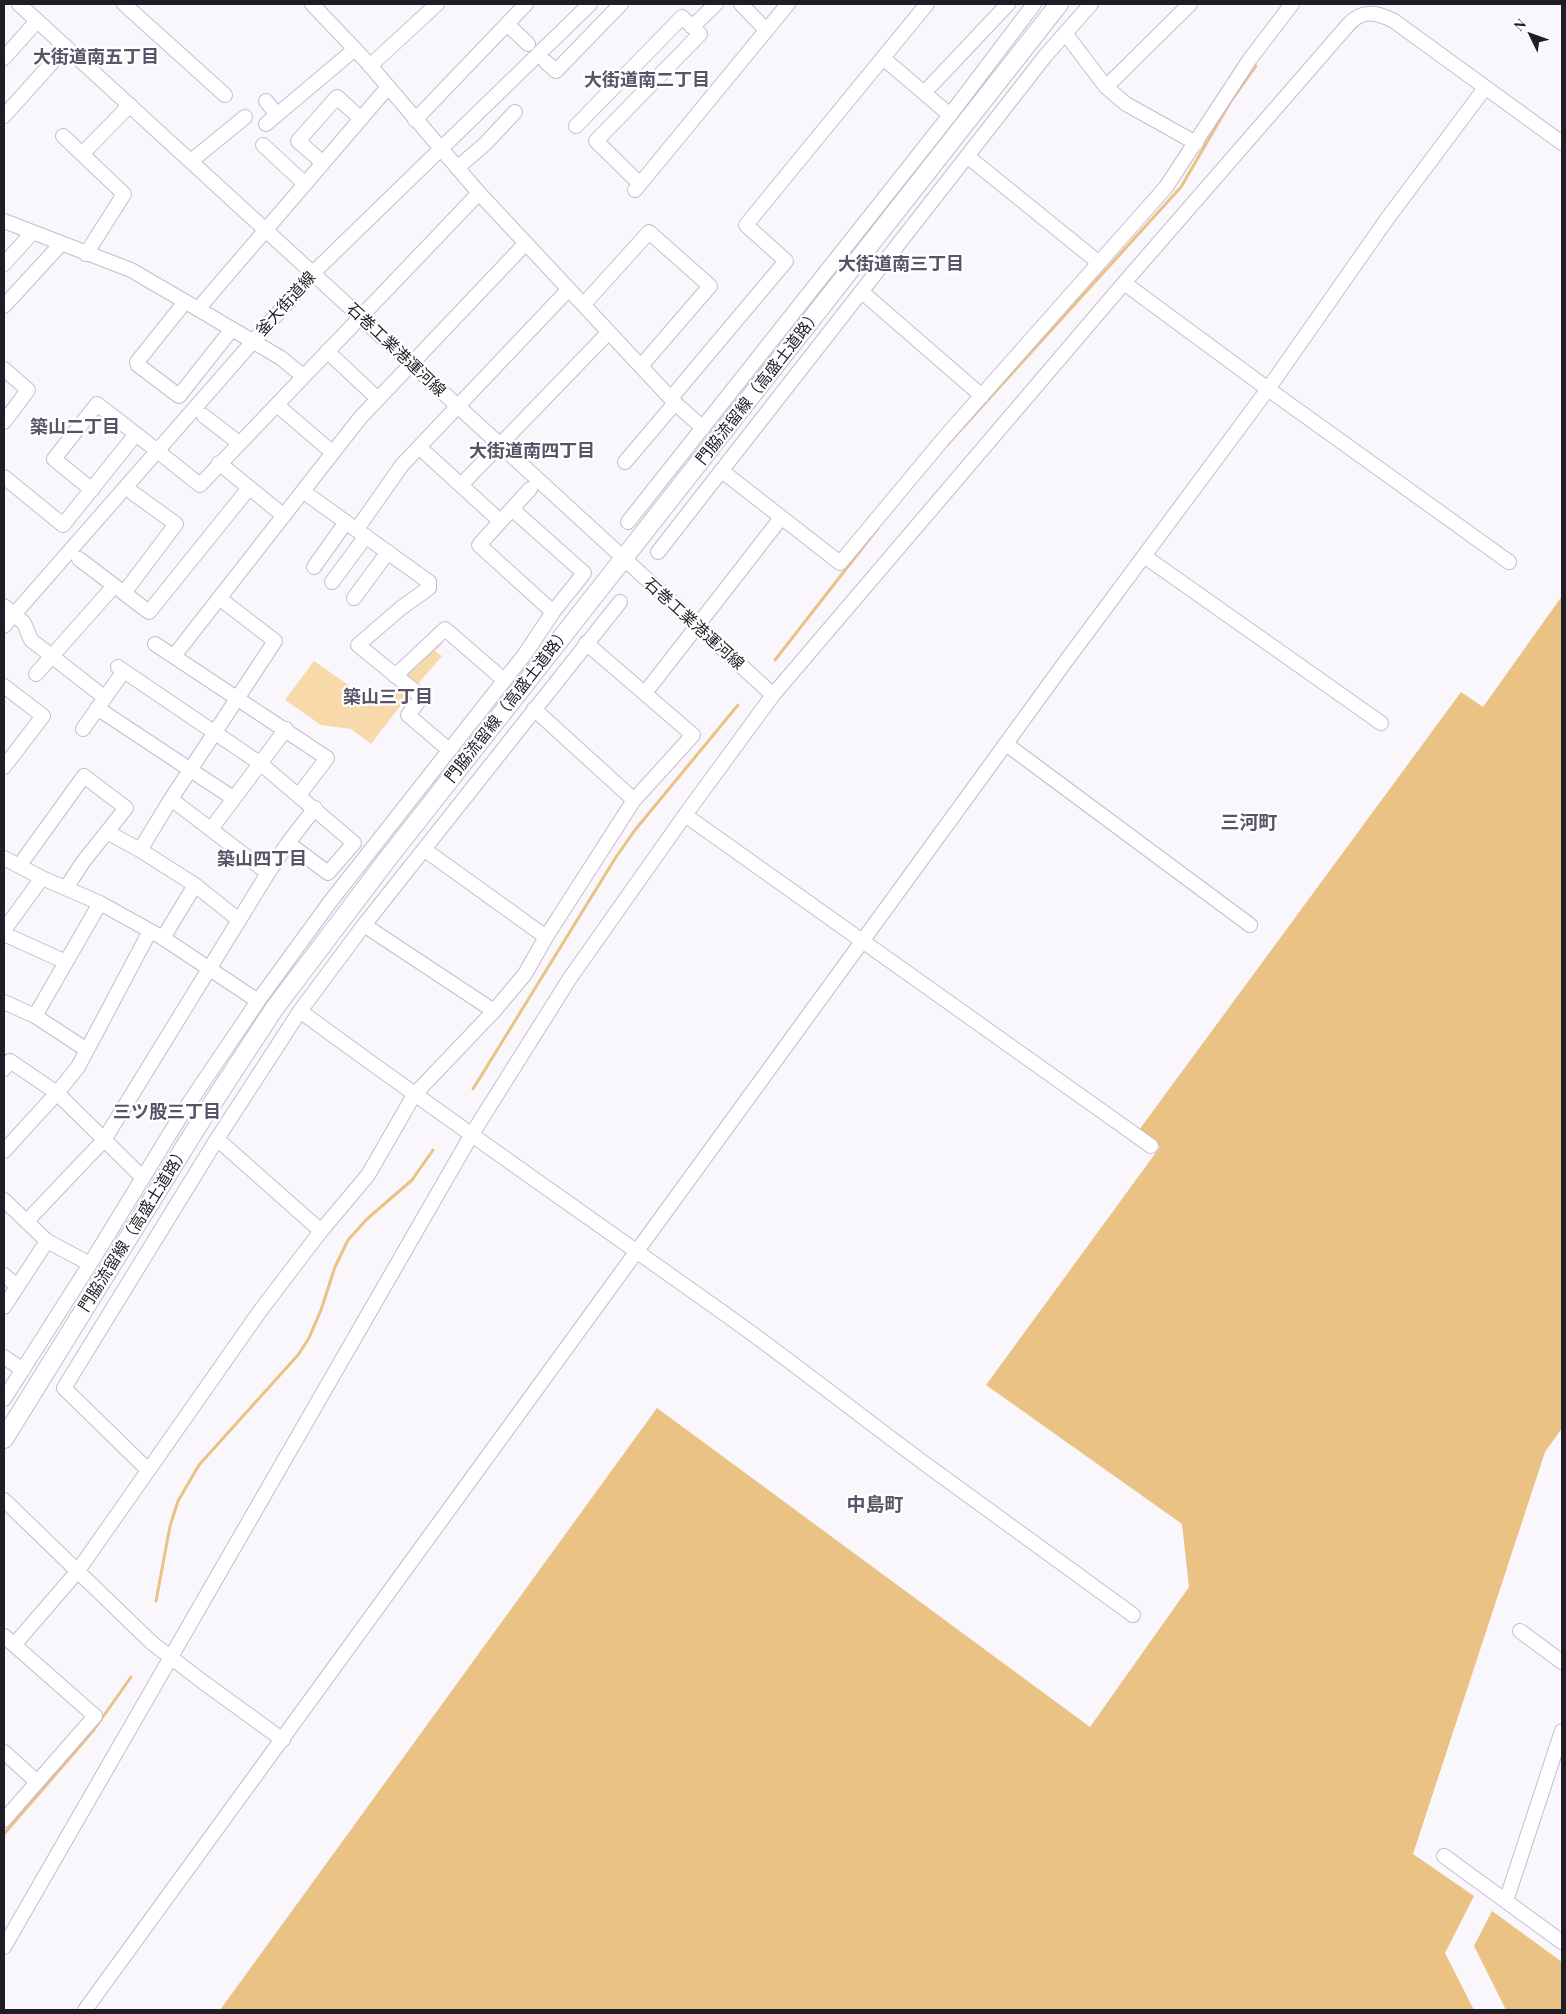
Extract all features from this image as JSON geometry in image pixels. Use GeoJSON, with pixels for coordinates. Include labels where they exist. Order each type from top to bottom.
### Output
{"type":"FeatureCollection","features":[{"type":"Feature","properties":{"kind":"main road","name":"門脇流留線（高盛土道路）"},"geometry":{"type":"LineString","coordinates":[[4,1439],[217,1094],[274,1009],[386,860],[624,560],[1059,4]]}},
{"type":"Feature","properties":{"kind":"street","name":"石巻工業港運河線"},"geometry":{"type":"LineString","coordinates":[[19,4],[773,696]]}},
{"type":"Feature","properties":{"kind":"street"},"geometry":{"type":"LineString","coordinates":[[124,4],[225,96]]}},
{"type":"Feature","properties":{"kind":"street"},"geometry":{"type":"LineString","coordinates":[[312,4],[355,49],[479,193],[673,401],[703,428]]}},
{"type":"Feature","properties":{"kind":"street"},"geometry":{"type":"LineString","coordinates":[[370,66],[437,4]]}},
{"type":"Feature","properties":{"kind":"street"},"geometry":{"type":"LineString","coordinates":[[416,120],[526,4]]}},
{"type":"Feature","properties":{"kind":"street","name":"釜大街道線"},"geometry":{"type":"LineString","coordinates":[[4,626],[9,610],[156,450],[313,273],[590,4]]}},
{"type":"Feature","properties":{"kind":"street"},"geometry":{"type":"LineString","coordinates":[[546,62],[556,72],[621,4]]}},
{"type":"Feature","properties":{"kind":"street"},"geometry":{"type":"LineString","coordinates":[[692,27],[716,4]]}},
{"type":"Feature","properties":{"kind":"street"},"geometry":{"type":"LineString","coordinates":[[742,4],[766,30]]}},
{"type":"Feature","properties":{"kind":"street"},"geometry":{"type":"LineString","coordinates":[[576,126],[682,17],[700,34],[596,141],[638,187],[788,4]]}},
{"type":"Feature","properties":{"kind":"street"},"geometry":{"type":"LineString","coordinates":[[624,462],[786,261],[746,225],[927,4]]}},
{"type":"Feature","properties":{"kind":"street"},"geometry":{"type":"LineString","coordinates":[[924,93],[1008,4]]}},
{"type":"Feature","properties":{"kind":"street"},"geometry":{"type":"LineString","coordinates":[[628,522],[950,115],[1034,4]]}},
{"type":"Feature","properties":{"kind":"street"},"geometry":{"type":"LineString","coordinates":[[658,552],[967,156],[1065,33],[1091,4]]}},
{"type":"Feature","properties":{"kind":"street"},"geometry":{"type":"LineString","coordinates":[[1106,87],[1190,4]]}},
{"type":"Feature","properties":{"kind":"street"},"geometry":{"type":"LineString","coordinates":[[722,471],[840,563],[1098,262],[1166,188],[1250,59],[1292,4]]}},
{"type":"Feature","properties":{"kind":"street"},"geometry":{"type":"LineString","coordinates":[[4,1947],[472,1134],[570,978],[685,815],[773,696],[1124,283],[1361,9],[1394,21],[1562,143]]}},
{"type":"Feature","properties":{"kind":"street"},"geometry":{"type":"LineString","coordinates":[[4,58],[37,21]]}},
{"type":"Feature","properties":{"kind":"street"},"geometry":{"type":"LineString","coordinates":[[507,24],[528,44]]}},
{"type":"Feature","properties":{"kind":"street"},"geometry":{"type":"LineString","coordinates":[[1065,33],[1106,87],[1126,104],[1196,143]]}},
{"type":"Feature","properties":{"kind":"street"},"geometry":{"type":"LineString","coordinates":[[4,116],[66,47]]}},
{"type":"Feature","properties":{"kind":"street"},"geometry":{"type":"LineString","coordinates":[[266,124],[355,49]]}},
{"type":"Feature","properties":{"kind":"street"},"geometry":{"type":"LineString","coordinates":[[883,58],[950,115]]}},
{"type":"Feature","properties":{"kind":"street"},"geometry":{"type":"LineString","coordinates":[[198,308],[388,87]]}},
{"type":"Feature","properties":{"kind":"street"},"geometry":{"type":"LineString","coordinates":[[85,2010],[1006,744],[1268,389],[1388,219],[1485,88]]}},
{"type":"Feature","properties":{"kind":"street"},"geometry":{"type":"LineString","coordinates":[[323,162],[298,141],[337,96],[361,119]]}},
{"type":"Feature","properties":{"kind":"street"},"geometry":{"type":"LineString","coordinates":[[266,101],[277,114]]}},
{"type":"Feature","properties":{"kind":"street"},"geometry":{"type":"LineString","coordinates":[[82,154],[130,105]]}},
{"type":"Feature","properties":{"kind":"street"},"geometry":{"type":"LineString","coordinates":[[457,168],[515,112]]}},
{"type":"Feature","properties":{"kind":"street"},"geometry":{"type":"LineString","coordinates":[[191,161],[245,117]]}},
{"type":"Feature","properties":{"kind":"street"},"geometry":{"type":"LineString","coordinates":[[62,136],[124,194],[86,254]]}},
{"type":"Feature","properties":{"kind":"street"},"geometry":{"type":"LineString","coordinates":[[262,145],[304,184]]}},
{"type":"Feature","properties":{"kind":"street"},"geometry":{"type":"LineString","coordinates":[[967,156],[1098,262]]}},
{"type":"Feature","properties":{"kind":"street"},"geometry":{"type":"LineString","coordinates":[[92,490],[54,458],[97,404],[200,485],[479,193]]}},
{"type":"Feature","properties":{"kind":"street"},"geometry":{"type":"LineString","coordinates":[[4,221],[131,270],[281,358],[303,376]]}},
{"type":"Feature","properties":{"kind":"street"},"geometry":{"type":"LineString","coordinates":[[584,304],[649,232],[710,286],[641,366]]}},
{"type":"Feature","properties":{"kind":"street"},"geometry":{"type":"LineString","coordinates":[[4,264],[32,233]]}},
{"type":"Feature","properties":{"kind":"street"},"geometry":{"type":"LineString","coordinates":[[174,656],[360,418],[526,243]]}},
{"type":"Feature","properties":{"kind":"street"},"geometry":{"type":"LineString","coordinates":[[4,306],[61,244]]}},
{"type":"Feature","properties":{"kind":"street"},"geometry":{"type":"LineString","coordinates":[[1124,283],[1509,562]]}},
{"type":"Feature","properties":{"kind":"street"},"geometry":{"type":"LineString","coordinates":[[332,582],[356,529],[402,465],[569,289]]}},
{"type":"Feature","properties":{"kind":"street"},"geometry":{"type":"LineString","coordinates":[[862,292],[982,396]]}},
{"type":"Feature","properties":{"kind":"street"},"geometry":{"type":"LineString","coordinates":[[185,302],[137,362],[138,365],[179,396],[232,329]]}},
{"type":"Feature","properties":{"kind":"street"},"geometry":{"type":"LineString","coordinates":[[461,486],[609,332]]}},
{"type":"Feature","properties":{"kind":"street"},"geometry":{"type":"LineString","coordinates":[[327,351],[378,399]]}},
{"type":"Feature","properties":{"kind":"street"},"geometry":{"type":"LineString","coordinates":[[4,369],[28,390],[4,422]]}},
{"type":"Feature","properties":{"kind":"street"},"geometry":{"type":"LineString","coordinates":[[276,405],[333,453]]}},
{"type":"Feature","properties":{"kind":"street"},"geometry":{"type":"LineString","coordinates":[[204,416],[239,443]]}},
{"type":"Feature","properties":{"kind":"street"},"geometry":{"type":"LineString","coordinates":[[4,477],[63,525],[136,434]]}},
{"type":"Feature","properties":{"kind":"street"},"geometry":{"type":"LineString","coordinates":[[419,447],[500,521]]}},
{"type":"Feature","properties":{"kind":"street"},"geometry":{"type":"LineString","coordinates":[[219,463],[284,516]]}},
{"type":"Feature","properties":{"kind":"street"},"geometry":{"type":"LineString","coordinates":[[79,559],[149,612],[249,488]]}},
{"type":"Feature","properties":{"kind":"street"},"geometry":{"type":"LineString","coordinates":[[530,489],[479,545],[553,612]]}},
{"type":"Feature","properties":{"kind":"street"},"geometry":{"type":"LineString","coordinates":[[304,492],[429,582],[429,588],[401,608],[358,645],[422,697],[408,715],[449,750]]}},
{"type":"Feature","properties":{"kind":"street"},"geometry":{"type":"LineString","coordinates":[[36,674],[119,589],[176,524],[133,493]]}},
{"type":"Feature","properties":{"kind":"street"},"geometry":{"type":"LineString","coordinates":[[4,1399],[185,1110],[258,1001],[330,902],[525,654],[553,612],[584,574],[512,509]]}},
{"type":"Feature","properties":{"kind":"street"},"geometry":{"type":"LineString","coordinates":[[645,694],[781,518]]}},
{"type":"Feature","properties":{"kind":"street"},"geometry":{"type":"LineString","coordinates":[[314,567],[356,529]]}},
{"type":"Feature","properties":{"kind":"street"},"geometry":{"type":"LineString","coordinates":[[354,598],[388,552]]}},
{"type":"Feature","properties":{"kind":"street"},"geometry":{"type":"LineString","coordinates":[[1144,556],[1381,724]]}},
{"type":"Feature","properties":{"kind":"street"},"geometry":{"type":"LineString","coordinates":[[140,850],[171,799],[275,641],[219,598]]}},
{"type":"Feature","properties":{"kind":"street"},"geometry":{"type":"LineString","coordinates":[[148,1470],[64,1388],[217,1139],[300,1010],[364,925],[620,602]]}},
{"type":"Feature","properties":{"kind":"street"},"geometry":{"type":"LineString","coordinates":[[9,610],[24,623],[31,640],[52,656],[100,703],[191,770],[233,798]]}},
{"type":"Feature","properties":{"kind":"street"},"geometry":{"type":"LineString","coordinates":[[395,676],[445,629],[504,680]]}},
{"type":"Feature","properties":{"kind":"street"},"geometry":{"type":"LineString","coordinates":[[4,1820],[95,1716],[9,1640],[77,1572],[260,1311],[321,1231],[368,1175],[414,1095],[494,1011],[525,974],[546,937],[634,800],[693,735],[586,643]]}},
{"type":"Feature","properties":{"kind":"street"},"geometry":{"type":"LineString","coordinates":[[155,644],[286,729],[327,758],[299,795]]}},
{"type":"Feature","properties":{"kind":"street"},"geometry":{"type":"LineString","coordinates":[[83,729],[120,670],[261,764],[354,843],[328,873],[288,843]]}},
{"type":"Feature","properties":{"kind":"street"},"geometry":{"type":"LineString","coordinates":[[4,686],[43,716],[4,767]]}},
{"type":"Feature","properties":{"kind":"street"},"geometry":{"type":"LineString","coordinates":[[534,709],[634,800]]}},
{"type":"Feature","properties":{"kind":"street"},"geometry":{"type":"LineString","coordinates":[[211,829],[286,729]]}},
{"type":"Feature","properties":{"kind":"street"},"geometry":{"type":"LineString","coordinates":[[1006,744],[1250,925]]}},
{"type":"Feature","properties":{"kind":"street"},"geometry":{"type":"LineString","coordinates":[[19,866],[84,776],[126,808],[66,888]]}},
{"type":"Feature","properties":{"kind":"street"},"geometry":{"type":"LineString","coordinates":[[171,799],[268,872]]}},
{"type":"Feature","properties":{"kind":"street"},"geometry":{"type":"LineString","coordinates":[[27,1221],[104,1140],[268,872],[315,808]]}},
{"type":"Feature","properties":{"kind":"street"},"geometry":{"type":"LineString","coordinates":[[685,815],[1151,1146]]}},
{"type":"Feature","properties":{"kind":"street"},"geometry":{"type":"LineString","coordinates":[[107,832],[140,850],[194,885],[239,920]]}},
{"type":"Feature","properties":{"kind":"street"},"geometry":{"type":"LineString","coordinates":[[425,850],[546,937]]}},
{"type":"Feature","properties":{"kind":"street"},"geometry":{"type":"LineString","coordinates":[[4,858],[42,878],[100,904],[163,938],[258,1001]]}},
{"type":"Feature","properties":{"kind":"street"},"geometry":{"type":"LineString","coordinates":[[4,930],[42,878]]}},
{"type":"Feature","properties":{"kind":"street"},"geometry":{"type":"LineString","coordinates":[[163,938],[194,885]]}},
{"type":"Feature","properties":{"kind":"street"},"geometry":{"type":"LineString","coordinates":[[35,1016],[100,904]]}},
{"type":"Feature","properties":{"kind":"street"},"geometry":{"type":"LineString","coordinates":[[364,925],[494,1011]]}},
{"type":"Feature","properties":{"kind":"street"},"geometry":{"type":"LineString","coordinates":[[4,1151],[57,1094],[78,1067],[150,931]]}},
{"type":"Feature","properties":{"kind":"street"},"geometry":{"type":"LineString","coordinates":[[4,934],[66,962]]}},
{"type":"Feature","properties":{"kind":"street"},"geometry":{"type":"LineString","coordinates":[[4,1002],[35,1016],[87,1050]]}},
{"type":"Feature","properties":{"kind":"street"},"geometry":{"type":"LineString","coordinates":[[300,1010],[414,1095],[727,1315],[928,1466],[1133,1615]]}},
{"type":"Feature","properties":{"kind":"street"},"geometry":{"type":"LineString","coordinates":[[6,1063],[57,1094],[143,1178]]}},
{"type":"Feature","properties":{"kind":"street"},"geometry":{"type":"LineString","coordinates":[[217,1139],[321,1231]]}},
{"type":"Feature","properties":{"kind":"street"},"geometry":{"type":"LineString","coordinates":[[4,1200],[47,1241],[90,1264]]}},
{"type":"Feature","properties":{"kind":"street"},"geometry":{"type":"LineString","coordinates":[[4,1307],[47,1241]]}},
{"type":"Feature","properties":{"kind":"street"},"geometry":{"type":"LineString","coordinates":[[4,1276],[18,1286]]}},
{"type":"Feature","properties":{"kind":"street"},"geometry":{"type":"LineString","coordinates":[[4,1357],[23,1370]]}},
{"type":"Feature","properties":{"kind":"street"},"geometry":{"type":"LineString","coordinates":[[4,1500],[152,1643],[283,1740]]}},
{"type":"Feature","properties":{"kind":"street"},"geometry":{"type":"LineString","coordinates":[[1520,1631],[1562,1662]]}},
{"type":"Feature","properties":{"kind":"street"},"geometry":{"type":"LineString","coordinates":[[1506,1901],[1562,1731]]}},
{"type":"Feature","properties":{"kind":"street"},"geometry":{"type":"LineString","coordinates":[[4,1752],[37,1782]]}},
{"type":"Feature","properties":{"kind":"street"},"geometry":{"type":"LineString","coordinates":[[1444,1856],[1562,1942]]}},
{"type":"Feature","properties":{"kind":"shaded area"},"geometry":{"type":"Polygon","coordinates":[[[1562,596],[1562,1428],[1545,1452],[1413,1854],[1474,1896],[1445,1953],[1474,2010],[220,2010],[657,1408],[1090,1727],[1189,1587],[1182,1524],[986,1385],[1160,1147],[1139,1130],[1461,692],[1483,707],[1562,596]]]}},
{"type":"Feature","properties":{"kind":"shaded area"},"geometry":{"type":"Polygon","coordinates":[[[438,640],[442,644],[435,651],[442,656],[411,692],[371,744],[351,729],[321,725],[285,700],[314,661],[373,702],[388,704],[402,686],[395,680],[438,640]]]}},
{"type":"Feature","properties":{"kind":"shaded area"},"geometry":{"type":"Polygon","coordinates":[[[1492,1911],[1562,1962],[1562,2010],[1506,2010],[1474,1946],[1492,1911]]]}},
{"type":"Feature","properties":{"kind":"waterway"},"geometry":{"type":"LineString","coordinates":[[947,445],[1181,187],[1231,101],[1256,66]]}},
{"type":"Feature","properties":{"kind":"waterway"},"geometry":{"type":"LineString","coordinates":[[775,660],[878,528]]}},
{"type":"Feature","properties":{"kind":"waterway"},"geometry":{"type":"LineString","coordinates":[[473,1089],[616,857],[635,830],[738,705]]}},
{"type":"Feature","properties":{"kind":"waterway"},"geometry":{"type":"LineString","coordinates":[[156,1601],[170,1526],[178,1501],[199,1465],[298,1355],[309,1338],[321,1310],[335,1267],[348,1240],[367,1219],[412,1180],[433,1150]]}},
{"type":"Feature","properties":{"kind":"waterway"},"geometry":{"type":"LineString","coordinates":[[4,1834],[93,1731],[131,1677]]}},
{"type":"Feature","properties":{"kind":"district","name":"大街道南五丁目"},"geometry":{"type":"Point","coordinates":[96,57]}},
{"type":"Feature","properties":{"kind":"district","name":"大街道南二丁目"},"geometry":{"type":"Point","coordinates":[647,80]}},
{"type":"Feature","properties":{"kind":"district","name":"大街道南三丁目"},"geometry":{"type":"Point","coordinates":[901,264]}},
{"type":"Feature","properties":{"kind":"district","name":"築山二丁目"},"geometry":{"type":"Point","coordinates":[75,427]}},
{"type":"Feature","properties":{"kind":"district","name":"大街道南四丁目"},"geometry":{"type":"Point","coordinates":[532,451]}},
{"type":"Feature","properties":{"kind":"district","name":"築山三丁目"},"geometry":{"type":"Point","coordinates":[388,697]}},
{"type":"Feature","properties":{"kind":"district","name":"三河町"},"geometry":{"type":"Point","coordinates":[1249,823]}},
{"type":"Feature","properties":{"kind":"district","name":"築山四丁目"},"geometry":{"type":"Point","coordinates":[262,859]}},
{"type":"Feature","properties":{"kind":"district","name":"三ツ股三丁目"},"geometry":{"type":"Point","coordinates":[167,1112]}},
{"type":"Feature","properties":{"kind":"district","name":"中島町"},"geometry":{"type":"Point","coordinates":[875,1505]}}]}
